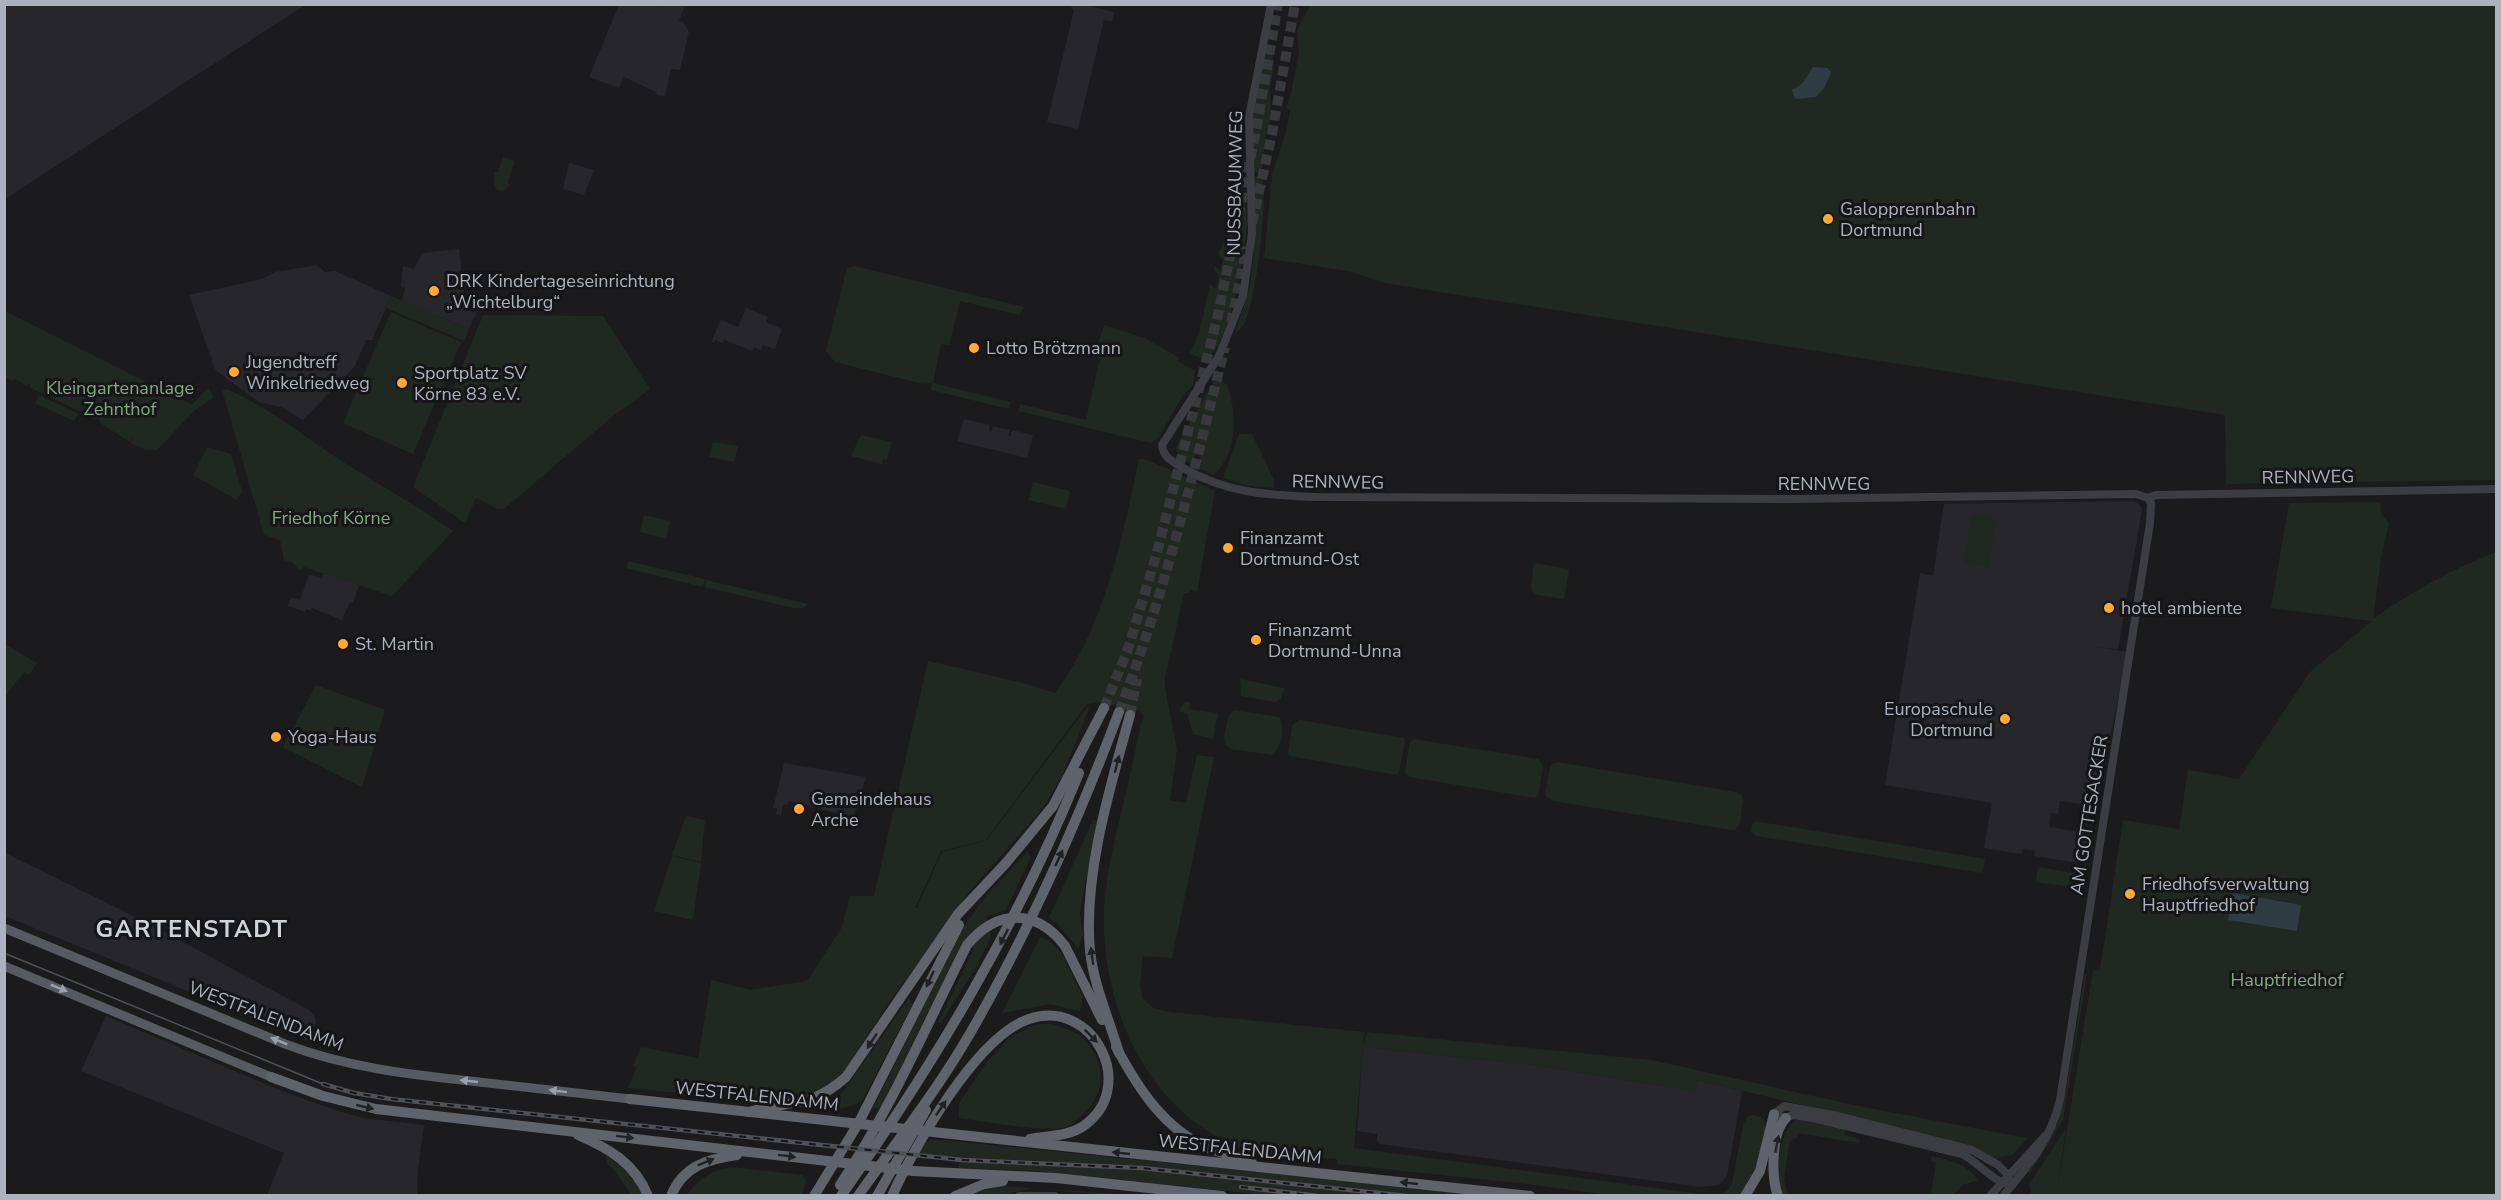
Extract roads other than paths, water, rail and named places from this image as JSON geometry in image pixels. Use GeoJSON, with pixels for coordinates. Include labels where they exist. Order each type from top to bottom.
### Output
{"type":"FeatureCollection","features":[{"type":"Feature","properties":{"kind":"highway"},"geometry":{"type":"LineString","coordinates":[[749,1112],[804,1102],[827,1092],[846,1077],[958,914],[980,892],[1053,806],[1104,708],[1048,848],[996,953],[941,1048],[841,1196]]}},
{"type":"Feature","properties":{"kind":"highway"},"geometry":{"type":"LineString","coordinates":[[858,1196],[971,1032],[1034,911],[1079,813],[1119,712]]}},
{"type":"Feature","properties":{"kind":"highway"},"geometry":{"type":"LineString","coordinates":[[1119,1053],[1094,972],[1090,944],[1089,903],[1096,853],[1130,715]]}},
{"type":"Feature","properties":{"kind":"highway"},"geometry":{"type":"LineString","coordinates":[[814,1196],[858,1124],[945,947],[980,892]]}},
{"type":"Feature","properties":{"kind":"highway"},"geometry":{"type":"LineString","coordinates":[[834,1196],[870,1140],[894,1096],[967,945],[988,924],[1006,918],[1022,918],[1046,927],[1065,946],[1119,1053],[1147,1097],[1165,1119],[1182,1133],[1209,1148],[1263,1168]]}},
{"type":"Feature","properties":{"kind":"highway"},"geometry":{"type":"LineString","coordinates":[[892,1196],[938,1112],[993,1043],[1011,1028],[1028,1019],[1050,1016],[1073,1022],[1092,1036],[1104,1054],[1108,1073],[1105,1098],[1095,1115],[1081,1128],[1061,1135],[1018,1142]]}},
{"type":"Feature","properties":{"kind":"highway"},"geometry":{"type":"LineString","coordinates":[[271,1077],[322,1096],[376,1109],[920,1171],[1026,1176],[1222,1196]]}},
{"type":"Feature","properties":{"kind":"highway"},"geometry":{"type":"LineString","coordinates":[[877,1196],[935,1097],[938,1083]]}},
{"type":"Feature","properties":{"kind":"highway","name":"WESTFALENDAMM"},"geometry":{"type":"LineString","coordinates":[[630,1099],[1530,1196]]}},
{"type":"Feature","properties":{"kind":"highway"},"geometry":{"type":"LineString","coordinates":[[1745,1196],[1760,1171],[1774,1114]]}},
{"type":"Feature","properties":{"kind":"highway"},"geometry":{"type":"LineString","coordinates":[[1778,1196],[1773,1171],[1780,1127],[1786,1118]]}},
{"type":"Feature","properties":{"kind":"highway"},"geometry":{"type":"LineString","coordinates":[[567,1130],[604,1147],[621,1158],[635,1173],[648,1196]]}},
{"type":"Feature","properties":{"kind":"highway"},"geometry":{"type":"LineString","coordinates":[[671,1196],[683,1175],[701,1162],[714,1158],[755,1153]]}},
{"type":"Feature","properties":{"kind":"highway"},"geometry":{"type":"LineString","coordinates":[[955,1196],[984,1184],[1026,1176]]}},
{"type":"Feature","properties":{"kind":"main road","name":"WESTFALENDAMM"},"geometry":{"type":"LineString","coordinates":[[4,928],[285,1044],[355,1066],[630,1099]]}},
{"type":"Feature","properties":{"kind":"main road"},"geometry":{"type":"LineString","coordinates":[[4,966],[271,1077]]}},
{"type":"Feature","properties":{"kind":"street","name":"NUSSBAUMWEG"},"geometry":{"type":"LineString","coordinates":[[1162,450],[1165,440],[1219,356],[1235,320],[1246,285],[1252,233],[1249,117],[1271,4]]}},
{"type":"Feature","properties":{"kind":"street","name":"RENNWEG"},"geometry":{"type":"LineString","coordinates":[[1162,450],[1168,458],[1220,486],[1248,493],[1282,496],[1805,499],[2136,494],[2148,498],[2156,495],[2496,489]]}},
{"type":"Feature","properties":{"kind":"street","name":"AM GOTTESACKER"},"geometry":{"type":"LineString","coordinates":[[2003,1196],[2033,1161],[2044,1144],[2060,1100],[2150,523],[2151,503],[2148,498]]}},
{"type":"Feature","properties":{"kind":"street"},"geometry":{"type":"LineString","coordinates":[[1784,1106],[1786,1118]]}},
{"type":"Feature","properties":{"kind":"street"},"geometry":{"type":"LineString","coordinates":[[1774,1114],[1784,1106],[1833,1115],[1962,1147],[1990,1160],[2008,1175],[2012,1185]]}},
{"type":"Feature","properties":{"kind":"street"},"geometry":{"type":"LineString","coordinates":[[1774,1114],[1786,1118],[1793,1115],[1813,1118],[1962,1154],[1975,1161],[2001,1183],[2012,1185]]}},
{"type":"Feature","properties":{"kind":"street","name":"AM GOTTESACKER"},"geometry":{"type":"LineString","coordinates":[[1990,1196],[2048,1134]]}},
{"type":"Feature","properties":{"kind":"street"},"geometry":{"type":"LineString","coordinates":[[1019,1196],[1031,1194],[1055,1196]]}},
{"type":"Feature","properties":{"kind":"tunnel"},"geometry":{"type":"LineString","coordinates":[[1104,708],[1128,649],[1156,556],[1217,319],[1256,131],[1278,4]]}},
{"type":"Feature","properties":{"kind":"tunnel"},"geometry":{"type":"LineString","coordinates":[[1252,223],[1272,134],[1295,4]]}},
{"type":"Feature","properties":{"kind":"tunnel"},"geometry":{"type":"LineString","coordinates":[[1231,323],[1247,247]]}},
{"type":"Feature","properties":{"kind":"tunnel"},"geometry":{"type":"LineString","coordinates":[[1119,712],[1165,577],[1225,347]]}},
{"type":"Feature","properties":{"kind":"tunnel"},"geometry":{"type":"LineString","coordinates":[[1130,715],[1137,679]]}},
{"type":"Feature","properties":{"kind":"tram line"},"geometry":{"type":"LineString","coordinates":[[4,953],[323,1084]]}},
{"type":"Feature","properties":{"kind":"railway"},"geometry":{"type":"LineString","coordinates":[[323,1084],[354,1093],[391,1099],[962,1160],[1142,1168],[1407,1196]]}},
{"type":"Feature","properties":{"kind":"railway"},"geometry":{"type":"LineString","coordinates":[[1241,1187],[1318,1196]]}},
{"type":"Feature","properties":{"kind":"place","name":"Galopprennbahn Dortmund"},"geometry":{"type":"Point","coordinates":[1828,219]}},
{"type":"Feature","properties":{"kind":"place","name":"DRK Kindertageseinrichtung „Wichtelburg“"},"geometry":{"type":"Point","coordinates":[434,291]}},
{"type":"Feature","properties":{"kind":"place","name":"Lotto Brötzmann"},"geometry":{"type":"Point","coordinates":[974,348]}},
{"type":"Feature","properties":{"kind":"place","name":"Jugendtreff Winkelriedweg"},"geometry":{"type":"Point","coordinates":[234,372]}},
{"type":"Feature","properties":{"kind":"place","name":"Sportplatz SV Körne 83 e.V."},"geometry":{"type":"Point","coordinates":[402,383]}},
{"type":"Feature","properties":{"kind":"place","name":"Finanzamt Dortmund-Ost"},"geometry":{"type":"Point","coordinates":[1228,548]}},
{"type":"Feature","properties":{"kind":"place","name":"hotel ambiente"},"geometry":{"type":"Point","coordinates":[2109,608]}},
{"type":"Feature","properties":{"kind":"place","name":"Finanzamt Dortmund-Unna"},"geometry":{"type":"Point","coordinates":[1256,640]}},
{"type":"Feature","properties":{"kind":"place","name":"St. Martin"},"geometry":{"type":"Point","coordinates":[343,644]}},
{"type":"Feature","properties":{"kind":"place","name":"Europaschule Dortmund"},"geometry":{"type":"Point","coordinates":[2005,719]}},
{"type":"Feature","properties":{"kind":"place","name":"Yoga-Haus"},"geometry":{"type":"Point","coordinates":[276,737]}},
{"type":"Feature","properties":{"kind":"place","name":"Gemeindehaus Arche"},"geometry":{"type":"Point","coordinates":[799,809]}},
{"type":"Feature","properties":{"kind":"place","name":"Friedhofsverwaltung Hauptfriedhof"},"geometry":{"type":"Point","coordinates":[2130,894]}},
{"type":"Feature","properties":{"kind":"district","name":"GARTENSTADT"},"geometry":{"type":"Point","coordinates":[192,929]}},
{"type":"Feature","properties":{"kind":"park label","name":"Kleingartenanlage Zehnthof"},"geometry":{"type":"Point","coordinates":[120,398]}},
{"type":"Feature","properties":{"kind":"park label","name":"Friedhof Körne"},"geometry":{"type":"Point","coordinates":[331,518]}},
{"type":"Feature","properties":{"kind":"park label","name":"Hauptfriedhof"},"geometry":{"type":"Point","coordinates":[2287,980]}}]}
